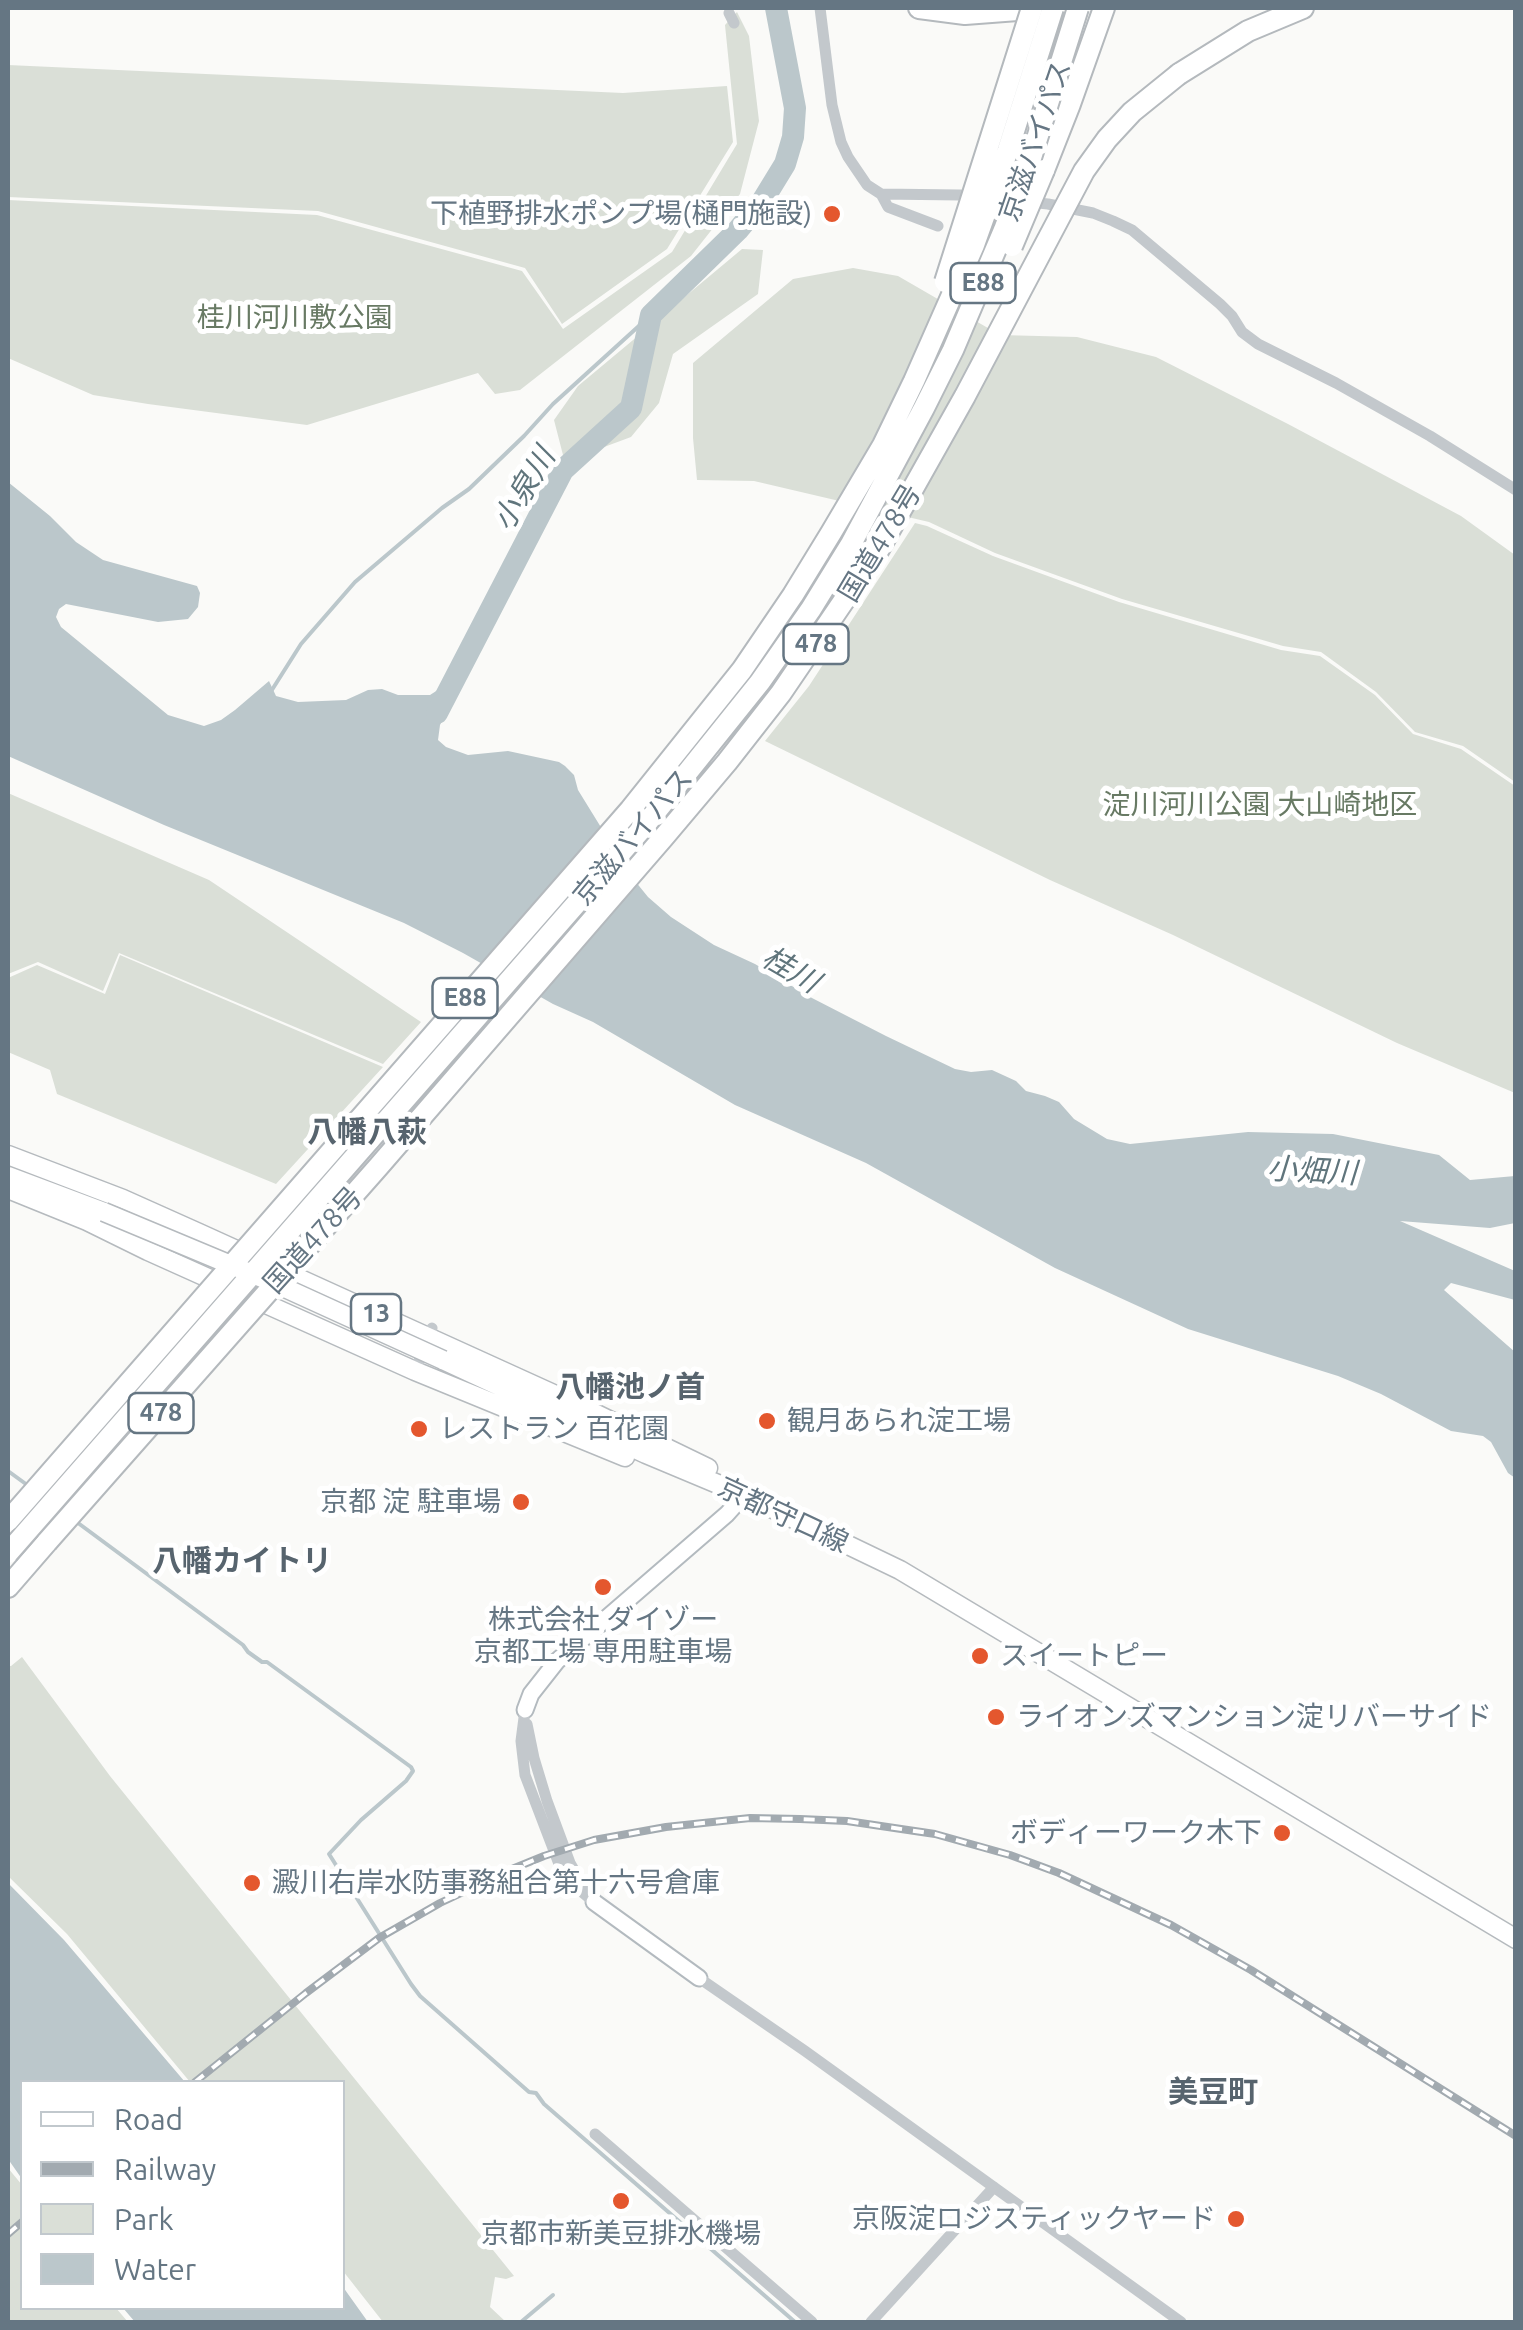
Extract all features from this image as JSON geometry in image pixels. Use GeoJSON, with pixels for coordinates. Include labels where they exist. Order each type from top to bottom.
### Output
{"type":"FeatureCollection","features":[{"type":"Feature","properties":{"kind":"highway"},"geometry":{"type":"LineString","coordinates":[[919,8],[965,14],[1052,8]]}},
{"type":"Feature","properties":{"kind":"highway"},"geometry":{"type":"LineString","coordinates":[[883,445],[948,271],[1032,8]]}},
{"type":"Feature","properties":{"kind":"highway","name":"京滋バイパス"},"geometry":{"type":"LineString","coordinates":[[8,1521],[630,810],[742,670],[793,595],[883,445],[914,382],[974,245],[1052,8]]}},
{"type":"Feature","properties":{"kind":"highway","name":"京滋バイパス"},"geometry":{"type":"LineString","coordinates":[[8,1553],[646,824],[760,682],[851,544],[924,408],[980,288],[1030,161],[1078,8]]}},
{"type":"Feature","properties":{"kind":"highway","name":"E88"},"geometry":{"type":"LineString","coordinates":[[851,544],[889,488],[969,337],[1026,214],[1104,8]]}},
{"type":"Feature","properties":{"kind":"highway"},"geometry":{"type":"LineString","coordinates":[[1070,104],[1115,8]]}},
{"type":"Feature","properties":{"kind":"highway","name":"国道478号"},"geometry":{"type":"LineString","coordinates":[[8,1587],[638,868],[781,693],[879,550],[1084,171],[1107,139],[1132,112],[1179,74],[1248,31],[1303,8]]}},
{"type":"Feature","properties":{"kind":"main road","name":"13"},"geometry":{"type":"LineString","coordinates":[[8,1156],[123,1199],[430,1333],[713,1471],[739,1493]]}},
{"type":"Feature","properties":{"kind":"main road","name":"京都守口線"},"geometry":{"type":"LineString","coordinates":[[8,1176],[274,1284],[739,1493],[900,1570],[1516,1939]]}},
{"type":"Feature","properties":{"kind":"main road","name":"13"},"geometry":{"type":"LineString","coordinates":[[8,1190],[416,1371],[674,1478],[708,1490],[739,1493]]}},
{"type":"Feature","properties":{"kind":"street"},"geometry":{"type":"LineString","coordinates":[[820,8],[832,105],[848,157],[888,207],[938,226]]}},
{"type":"Feature","properties":{"kind":"street"},"geometry":{"type":"LineString","coordinates":[[881,194],[960,195],[1048,204],[1113,220],[1132,230],[1220,304],[1242,332],[1258,344],[1430,436],[1516,490]]}},
{"type":"Feature","properties":{"kind":"street"},"geometry":{"type":"LineString","coordinates":[[1244,342],[1258,344]]}},
{"type":"Feature","properties":{"kind":"street"},"geometry":{"type":"LineString","coordinates":[[109,1232],[123,1199]]}},
{"type":"Feature","properties":{"kind":"street"},"geometry":{"type":"LineString","coordinates":[[416,1371],[430,1333]]}},
{"type":"Feature","properties":{"kind":"street"},"geometry":{"type":"LineString","coordinates":[[739,1493],[728,1514],[557,1661],[531,1694],[520,1741],[525,1775],[564,1877],[1181,2322]]}},
{"type":"Feature","properties":{"kind":"street"},"geometry":{"type":"LineString","coordinates":[[596,2134],[812,2322]]}},
{"type":"Feature","properties":{"kind":"street"},"geometry":{"type":"LineString","coordinates":[[871,2322],[994,2188]]}},
{"type":"Feature","properties":{"kind":"green space","name":"桂川河川敷公園"},"geometry":{"type":"Polygon","coordinates":[[[737,12],[749,36],[759,121],[740,194],[691,256],[520,390],[495,394],[478,373],[307,425],[93,395],[8,358],[8,200],[317,215],[522,271],[563,329],[672,252],[737,144],[725,25],[737,12]]]}},
{"type":"Feature","properties":{"kind":"green space"},"geometry":{"type":"Polygon","coordinates":[[[8,65],[623,93],[727,86],[733,142],[667,249],[562,324],[525,268],[318,211],[8,197],[8,65]]]}},
{"type":"Feature","properties":{"kind":"green space"},"geometry":{"type":"Polygon","coordinates":[[[742,249],[763,250],[758,294],[673,354],[659,403],[631,437],[588,453],[563,455],[554,420],[578,386],[742,249]]]}},
{"type":"Feature","properties":{"kind":"green space"},"geometry":{"type":"Polygon","coordinates":[[[853,268],[898,276],[1000,335],[1077,337],[1156,357],[1461,516],[1515,555],[1515,782],[1463,746],[1415,732],[1376,692],[1321,652],[1283,646],[1122,599],[995,553],[929,522],[754,481],[697,480],[693,363],[793,279],[853,268]]]}},
{"type":"Feature","properties":{"kind":"green space","name":"淀川河川公園 大山崎地区"},"geometry":{"type":"Polygon","coordinates":[[[915,523],[1119,602],[1281,650],[1320,656],[1375,695],[1413,734],[1461,749],[1515,786],[1515,1093],[1397,1043],[765,741],[809,686],[915,523]]]}},
{"type":"Feature","properties":{"kind":"green space"},"geometry":{"type":"Polygon","coordinates":[[[8,793],[209,880],[421,1022],[383,1064],[119,953],[103,991],[38,962],[8,974],[8,793]]]}},
{"type":"Feature","properties":{"kind":"green space"},"geometry":{"type":"Polygon","coordinates":[[[120,955],[383,1067],[276,1184],[57,1094],[50,1070],[8,1052],[8,978],[37,965],[105,994],[120,955]]]}},
{"type":"Feature","properties":{"kind":"green space"},"geometry":{"type":"Polygon","coordinates":[[[22,1657],[110,1776],[514,2276],[495,2277],[490,2307],[506,2322],[383,2322],[345,2274],[345,2080],[188,2080],[67,1934],[8,1876],[11,1666],[22,1657]]]}},
{"type":"Feature","properties":{"kind":"green space"},"geometry":{"type":"Polygon","coordinates":[[[8,2168],[20,2183],[20,2310],[118,2310],[128,2322],[8,2322],[8,2168]]]}},
{"type":"Feature","properties":{"kind":"water","name":"小畑川"},"geometry":{"type":"Polygon","coordinates":[[[8,482],[76,542],[103,560],[197,586],[198,607],[188,619],[158,622],[66,604],[56,617],[61,627],[168,715],[204,726],[221,720],[269,681],[276,696],[298,702],[346,700],[368,690],[382,689],[398,695],[430,695],[444,686],[456,693],[440,725],[438,740],[468,755],[508,751],[565,766],[574,775],[578,790],[631,876],[671,917],[812,998],[955,1069],[992,1070],[1016,1081],[1026,1091],[1059,1102],[1074,1119],[1107,1139],[1130,1144],[1248,1132],[1333,1134],[1439,1155],[1470,1180],[1515,1176],[1515,1223],[1490,1228],[1400,1221],[1515,1271],[1515,1300],[1451,1283],[1444,1290],[1515,1352],[1515,1478],[1483,1436],[1451,1431],[1338,1376],[1188,1329],[1055,1268],[866,1163],[735,1105],[593,1022],[404,923],[8,756],[8,482]]]}},
{"type":"Feature","properties":{"kind":"water"},"geometry":{"type":"Polygon","coordinates":[[[8,1883],[64,1940],[183,2080],[20,2080],[20,2176],[8,2159],[8,1883]]]}},
{"type":"Feature","properties":{"kind":"water"},"geometry":{"type":"Polygon","coordinates":[[[345,2290],[368,2322],[135,2322],[125,2310],[345,2310],[345,2290]]]}},
{"type":"Feature","properties":{"kind":"waterway","name":"小泉川"},"geometry":{"type":"LineString","coordinates":[[437,713],[563,470],[631,408],[651,315],[738,230],[785,164],[793,137],[795,108],[776,8]]}},
{"type":"Feature","properties":{"kind":"waterway"},"geometry":{"type":"LineString","coordinates":[[270,693],[301,644],[355,582],[469,489],[553,404],[651,315]]}},
{"type":"Feature","properties":{"kind":"waterway"},"geometry":{"type":"LineString","coordinates":[[8,1471],[30,1487]]}},
{"type":"Feature","properties":{"kind":"waterway"},"geometry":{"type":"LineString","coordinates":[[74,1520],[248,1652],[411,1767],[413,1771],[406,1781],[329,1854],[411,1984],[529,2092],[536,2093],[795,2322]]}},
{"type":"Feature","properties":{"kind":"waterway"},"geometry":{"type":"LineString","coordinates":[[521,2322],[553,2295]]}},
{"type":"Feature","properties":{"kind":"railway"},"geometry":{"type":"LineString","coordinates":[[197,2080],[379,1938],[512,1869],[594,1840],[666,1827],[750,1818],[800,1819],[847,1821],[935,1834],[1059,1873],[1171,1925],[1251,1970],[1516,2136]]}},
{"type":"Feature","properties":{"kind":"railway"},"geometry":{"type":"LineString","coordinates":[[8,2234],[20,2224]]}},
{"type":"Feature","properties":{"kind":"place","name":"下植野排水ポンプ場(樋門施設)"},"geometry":{"type":"Point","coordinates":[832,214]}},
{"type":"Feature","properties":{"kind":"place","name":"観月あられ淀工場"},"geometry":{"type":"Point","coordinates":[767,1421]}},
{"type":"Feature","properties":{"kind":"place","name":"レストラン 百花園"},"geometry":{"type":"Point","coordinates":[419,1429]}},
{"type":"Feature","properties":{"kind":"place","name":"京都 淀 駐車場"},"geometry":{"type":"Point","coordinates":[521,1502]}},
{"type":"Feature","properties":{"kind":"place","name":"株式会社 ダイゾー 京都工場 専用駐車場"},"geometry":{"type":"Point","coordinates":[603,1587]}},
{"type":"Feature","properties":{"kind":"place","name":"スイートピー"},"geometry":{"type":"Point","coordinates":[980,1656]}},
{"type":"Feature","properties":{"kind":"place","name":"ライオンズマンション淀リバーサイド"},"geometry":{"type":"Point","coordinates":[996,1717]}},
{"type":"Feature","properties":{"kind":"place","name":"ボディーワーク木下"},"geometry":{"type":"Point","coordinates":[1282,1833]}},
{"type":"Feature","properties":{"kind":"place","name":"澱川右岸水防事務組合第十六号倉庫"},"geometry":{"type":"Point","coordinates":[252,1883]}},
{"type":"Feature","properties":{"kind":"place","name":"京都市新美豆排水機場"},"geometry":{"type":"Point","coordinates":[621,2201]}},
{"type":"Feature","properties":{"kind":"place","name":"京阪淀ロジスティックヤード"},"geometry":{"type":"Point","coordinates":[1236,2219]}},
{"type":"Feature","properties":{"kind":"district","name":"八幡八萩"},"geometry":{"type":"Point","coordinates":[367,1132]}},
{"type":"Feature","properties":{"kind":"district","name":"八幡池ノ首"},"geometry":{"type":"Point","coordinates":[630,1387]}},
{"type":"Feature","properties":{"kind":"district","name":"八幡カイトリ"},"geometry":{"type":"Point","coordinates":[242,1561]}},
{"type":"Feature","properties":{"kind":"district","name":"美豆町"},"geometry":{"type":"Point","coordinates":[1213,2092]}},
{"type":"Feature","properties":{"kind":"water label","name":"桂川"},"geometry":{"type":"Point","coordinates":[791,970]}}]}
